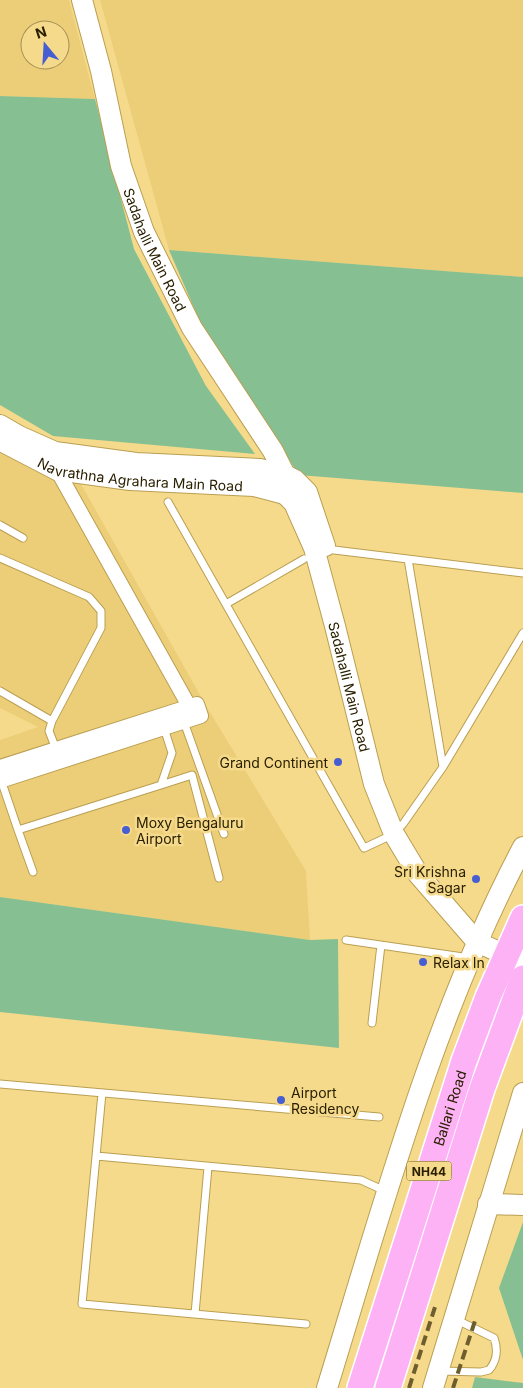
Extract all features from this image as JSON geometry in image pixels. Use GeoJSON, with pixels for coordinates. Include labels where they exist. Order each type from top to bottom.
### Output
{"type":"FeatureCollection","features":[{"type":"Feature","properties":{"kind":"highway","name":"Ballari Road"},"geometry":{"type":"LineString","coordinates":[[360,1388],[464,1061],[514,959],[523,918]]}},
{"type":"Feature","properties":{"kind":"highway","name":"Ballari Road"},"geometry":{"type":"LineString","coordinates":[[388,1388],[482,1089],[523,978]]}},
{"type":"Feature","properties":{"kind":"street","name":"Sadahalli Main Road"},"geometry":{"type":"LineString","coordinates":[[82,0],[101,71],[121,166],[144,232],[192,328],[273,451],[285,484],[314,548],[335,604],[387,784],[398,829],[428,871],[435,891],[474,950]]}},
{"type":"Feature","properties":{"kind":"street","name":"Navrathna Agrahara Main Road"},"geometry":{"type":"LineString","coordinates":[[0,425],[55,452],[136,463],[260,469],[285,484]]}},
{"type":"Feature","properties":{"kind":"street","name":"Navrathna Agrahara Main Road"},"geometry":{"type":"LineString","coordinates":[[0,441],[56,470],[130,480],[254,486],[285,484]]}},
{"type":"Feature","properties":{"kind":"street"},"geometry":{"type":"LineString","coordinates":[[56,470],[196,709]]}},
{"type":"Feature","properties":{"kind":"street","name":"Sadahalli Main Road"},"geometry":{"type":"LineString","coordinates":[[285,484],[295,480],[307,492],[326,549],[335,604]]}},
{"type":"Feature","properties":{"kind":"street"},"geometry":{"type":"LineString","coordinates":[[0,776],[184,722],[196,709]]}},
{"type":"Feature","properties":{"kind":"street"},"geometry":{"type":"LineString","coordinates":[[0,776],[56,749],[196,709]]}},
{"type":"Feature","properties":{"kind":"street"},"geometry":{"type":"LineString","coordinates":[[327,1388],[386,1192],[441,1033],[485,922],[523,847]]}},
{"type":"Feature","properties":{"kind":"street"},"geometry":{"type":"LineString","coordinates":[[474,950],[514,959]]}},
{"type":"Feature","properties":{"kind":"street"},"geometry":{"type":"LineString","coordinates":[[436,1379],[523,1093]]}},
{"type":"Feature","properties":{"kind":"street"},"geometry":{"type":"LineString","coordinates":[[488,1204],[523,1205]]}},
{"type":"Feature","properties":{"kind":"lane"},"geometry":{"type":"LineString","coordinates":[[168,502],[364,848],[398,829],[443,767],[523,633]]}},
{"type":"Feature","properties":{"kind":"lane"},"geometry":{"type":"LineString","coordinates":[[0,525],[23,538]]}},
{"type":"Feature","properties":{"kind":"lane"},"geometry":{"type":"LineString","coordinates":[[326,549],[523,573]]}},
{"type":"Feature","properties":{"kind":"lane"},"geometry":{"type":"LineString","coordinates":[[0,558],[89,596],[101,611],[101,628],[52,721],[49,731],[56,749]]}},
{"type":"Feature","properties":{"kind":"lane"},"geometry":{"type":"LineString","coordinates":[[226,604],[304,559]]}},
{"type":"Feature","properties":{"kind":"lane"},"geometry":{"type":"LineString","coordinates":[[408,559],[443,767]]}},
{"type":"Feature","properties":{"kind":"lane"},"geometry":{"type":"LineString","coordinates":[[0,691],[52,721]]}},
{"type":"Feature","properties":{"kind":"lane"},"geometry":{"type":"LineString","coordinates":[[184,722],[224,834]]}},
{"type":"Feature","properties":{"kind":"lane"},"geometry":{"type":"LineString","coordinates":[[161,785],[172,753],[164,728]]}},
{"type":"Feature","properties":{"kind":"lane"},"geometry":{"type":"LineString","coordinates":[[18,830],[202,771]]}},
{"type":"Feature","properties":{"kind":"lane"},"geometry":{"type":"LineString","coordinates":[[192,774],[219,878]]}},
{"type":"Feature","properties":{"kind":"lane"},"geometry":{"type":"LineString","coordinates":[[0,776],[33,872]]}},
{"type":"Feature","properties":{"kind":"lane"},"geometry":{"type":"LineString","coordinates":[[346,940],[381,945],[474,950]]}},
{"type":"Feature","properties":{"kind":"lane"},"geometry":{"type":"LineString","coordinates":[[372,1023],[381,945]]}},
{"type":"Feature","properties":{"kind":"lane"},"geometry":{"type":"LineString","coordinates":[[0,1084],[379,1117]]}},
{"type":"Feature","properties":{"kind":"lane"},"geometry":{"type":"LineString","coordinates":[[102,1093],[82,1304],[306,1324]]}},
{"type":"Feature","properties":{"kind":"lane"},"geometry":{"type":"LineString","coordinates":[[96,1156],[361,1180],[386,1192]]}},
{"type":"Feature","properties":{"kind":"lane"},"geometry":{"type":"LineString","coordinates":[[195,1314],[208,1167]]}},
{"type":"Feature","properties":{"kind":"lane"},"geometry":{"type":"LineString","coordinates":[[436,1379],[489,1370],[496,1359],[494,1338],[454,1319]]}},
{"type":"Feature","properties":{"kind":"shaded area"},"geometry":{"type":"Polygon","coordinates":[[[0,0],[69,0],[95,99],[0,96],[0,0]]]}},
{"type":"Feature","properties":{"kind":"shaded area"},"geometry":{"type":"Polygon","coordinates":[[[100,0],[523,0],[523,277],[169,250],[100,0]]]}},
{"type":"Feature","properties":{"kind":"shaded area"},"geometry":{"type":"Polygon","coordinates":[[[0,451],[31,469],[81,484],[208,709],[306,871],[310,940],[0,897],[0,740],[38,727],[0,708],[0,451]]]}},
{"type":"Feature","properties":{"kind":"green space"},"geometry":{"type":"Polygon","coordinates":[[[0,96],[95,99],[134,249],[206,386],[255,454],[53,436],[0,405],[0,96]]]}},
{"type":"Feature","properties":{"kind":"green space"},"geometry":{"type":"Polygon","coordinates":[[[169,250],[523,277],[523,493],[299,475],[201,324],[169,250]]]}},
{"type":"Feature","properties":{"kind":"green space"},"geometry":{"type":"Polygon","coordinates":[[[0,897],[310,940],[338,939],[339,1048],[0,1012],[0,897]]]}},
{"type":"Feature","properties":{"kind":"green space"},"geometry":{"type":"Polygon","coordinates":[[[523,1222],[523,1360],[499,1288],[523,1222]]]}},
{"type":"Feature","properties":{"kind":"green space"},"geometry":{"type":"Polygon","coordinates":[[[475,1377],[523,1383],[523,1388],[472,1388],[475,1377]]]}},
{"type":"Feature","properties":{"kind":"railway"},"geometry":{"type":"LineString","coordinates":[[409,1388],[435,1307]]}},
{"type":"Feature","properties":{"kind":"railway"},"geometry":{"type":"LineString","coordinates":[[453,1388],[475,1321]]}},
{"type":"Feature","properties":{"kind":"place","name":"Grand Continent"},"geometry":{"type":"Point","coordinates":[338,762]}},
{"type":"Feature","properties":{"kind":"place","name":"Moxy Bengaluru Airport"},"geometry":{"type":"Point","coordinates":[126,830]}},
{"type":"Feature","properties":{"kind":"place","name":"Sri Krishna Sagar"},"geometry":{"type":"Point","coordinates":[476,879]}},
{"type":"Feature","properties":{"kind":"place","name":"Relax In"},"geometry":{"type":"Point","coordinates":[423,962]}},
{"type":"Feature","properties":{"kind":"place","name":"Airport Residency"},"geometry":{"type":"Point","coordinates":[281,1100]}}]}
